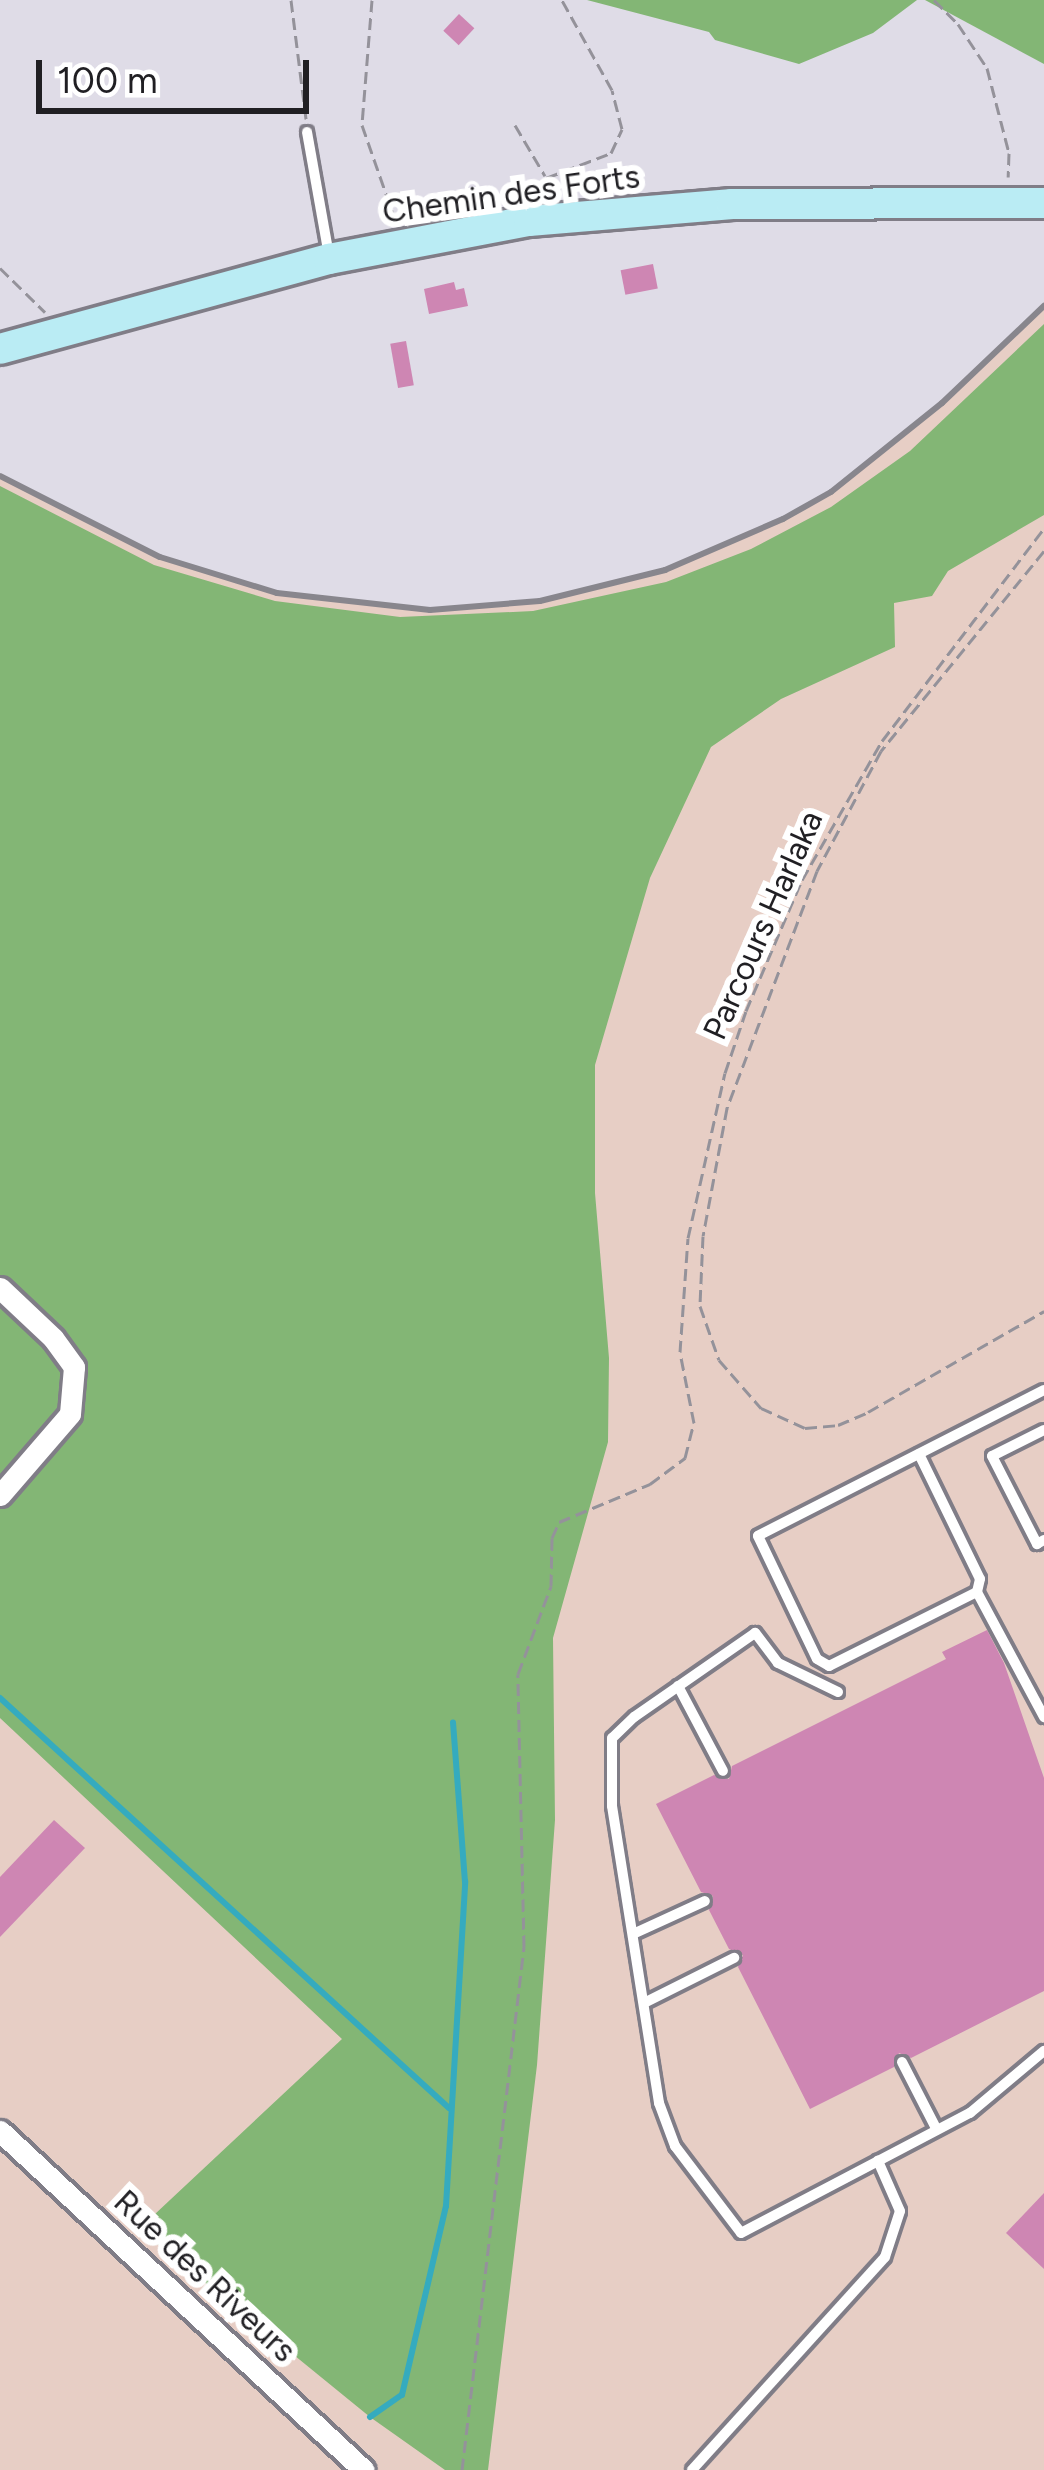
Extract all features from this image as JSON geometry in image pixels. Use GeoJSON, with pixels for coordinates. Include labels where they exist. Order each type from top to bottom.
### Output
{"type":"FeatureCollection","features":[{"type":"Feature","properties":{"kind":"street","name":"Chemin des Forts"},"geometry":{"type":"LineString","coordinates":[[0,349],[329,259],[549,220],[732,204],[1044,203]]}},
{"type":"Feature","properties":{"kind":"street"},"geometry":{"type":"LineString","coordinates":[[0,1288],[53,1339],[74,1367],[70,1414],[0,1495]]}},
{"type":"Feature","properties":{"kind":"street","name":"Rue des Riveurs"},"geometry":{"type":"LineString","coordinates":[[0,2131],[364,2470]]}},
{"type":"Feature","properties":{"kind":"lane"},"geometry":{"type":"LineString","coordinates":[[307,133],[329,259]]}},
{"type":"Feature","properties":{"kind":"lane"},"geometry":{"type":"LineString","coordinates":[[977,1592],[829,1666],[817,1659],[758,1536],[1044,1390]]}},
{"type":"Feature","properties":{"kind":"lane"},"geometry":{"type":"LineString","coordinates":[[1044,1430],[992,1456],[1036,1544],[1044,1540]]}},
{"type":"Feature","properties":{"kind":"lane"},"geometry":{"type":"LineString","coordinates":[[919,1454],[980,1579],[977,1592],[1044,1717]]}},
{"type":"Feature","properties":{"kind":"lane"},"geometry":{"type":"LineString","coordinates":[[838,1692],[778,1664],[755,1633],[620,1728],[608,1752],[666,2128],[741,2233],[995,2098],[1044,2051]]}},
{"type":"Feature","properties":{"kind":"lane"},"geometry":{"type":"LineString","coordinates":[[678,1687],[723,1771]]}},
{"type":"Feature","properties":{"kind":"lane"},"geometry":{"type":"LineString","coordinates":[[633,1934],[705,1901]]}},
{"type":"Feature","properties":{"kind":"lane"},"geometry":{"type":"LineString","coordinates":[[644,2003],[734,1958]]}},
{"type":"Feature","properties":{"kind":"lane"},"geometry":{"type":"LineString","coordinates":[[902,2062],[937,2130]]}},
{"type":"Feature","properties":{"kind":"lane"},"geometry":{"type":"LineString","coordinates":[[692,2470],[885,2257],[900,2211],[878,2161]]}},
{"type":"Feature","properties":{"kind":"path"},"geometry":{"type":"LineString","coordinates":[[291,0],[307,133]]}},
{"type":"Feature","properties":{"kind":"path"},"geometry":{"type":"LineString","coordinates":[[372,0],[362,125],[404,243]]}},
{"type":"Feature","properties":{"kind":"path"},"geometry":{"type":"LineString","coordinates":[[546,178],[610,153],[622,129],[612,90],[562,0]]}},
{"type":"Feature","properties":{"kind":"path"},"geometry":{"type":"LineString","coordinates":[[934,0],[958,24],[987,68],[1009,153],[1008,203]]}},
{"type":"Feature","properties":{"kind":"path"},"geometry":{"type":"LineString","coordinates":[[515,124],[546,178],[549,220]]}},
{"type":"Feature","properties":{"kind":"path"},"geometry":{"type":"LineString","coordinates":[[0,268],[60,333]]}},
{"type":"Feature","properties":{"kind":"path","name":"Parcours Harlaka"},"geometry":{"type":"LineString","coordinates":[[461,2470],[524,1948],[518,1674],[551,1586],[552,1538],[559,1522],[650,1484],[685,1458],[694,1423],[680,1352],[688,1238],[725,1073],[802,880],[882,741],[1044,528]]}},
{"type":"Feature","properties":{"kind":"path"},"geometry":{"type":"LineString","coordinates":[[1044,551],[881,751],[817,871],[727,1108],[703,1236],[700,1306],[718,1360],[761,1408],[805,1428],[838,1426],[868,1412],[1044,1311]]}},
{"type":"Feature","properties":{"kind":"shaded area"},"geometry":{"type":"Polygon","coordinates":[[[1044,306],[1044,2470],[0,2470],[0,476],[160,557],[277,593],[430,610],[540,601],[665,570],[783,519],[830,492],[942,403],[1044,306]]]}},
{"type":"Feature","properties":{"kind":"green space"},"geometry":{"type":"Polygon","coordinates":[[[587,0],[917,0],[873,33],[799,64],[715,40],[709,32],[587,0]]]}},
{"type":"Feature","properties":{"kind":"green space"},"geometry":{"type":"Polygon","coordinates":[[[925,0],[1044,0],[1044,64],[925,0]]]}},
{"type":"Feature","properties":{"kind":"green space"},"geometry":{"type":"Polygon","coordinates":[[[1044,324],[1044,515],[948,571],[932,596],[894,603],[895,647],[781,699],[711,747],[650,878],[595,1065],[595,1193],[609,1358],[608,1442],[553,1638],[555,1820],[537,2065],[488,2470],[445,2470],[370,2417],[139,2229],[342,2039],[0,1718],[0,486],[154,565],[275,601],[400,617],[533,611],[666,582],[751,549],[831,507],[910,451],[1044,324]]]}},
{"type":"Feature","properties":{"kind":"building"},"geometry":{"type":"Polygon","coordinates":[[[459,14],[474,28],[459,45],[443,31],[459,14]]]}},
{"type":"Feature","properties":{"kind":"building"},"geometry":{"type":"Polygon","coordinates":[[[653,264],[658,289],[625,295],[621,270],[653,264]]]}},
{"type":"Feature","properties":{"kind":"building"},"geometry":{"type":"Polygon","coordinates":[[[454,282],[456,290],[464,288],[468,306],[429,314],[424,289],[454,282]]]}},
{"type":"Feature","properties":{"kind":"building"},"geometry":{"type":"Polygon","coordinates":[[[406,341],[414,385],[398,388],[390,344],[406,341]]]}},
{"type":"Feature","properties":{"kind":"building"},"geometry":{"type":"Polygon","coordinates":[[[987,1630],[1004,1663],[1044,1778],[1044,1991],[911,2058],[899,2053],[894,2067],[810,2109],[738,1967],[743,1955],[729,1949],[709,1910],[713,1896],[701,1892],[656,1804],[714,1775],[729,1779],[732,1766],[946,1659],[942,1652],[987,1630]]]}},
{"type":"Feature","properties":{"kind":"building"},"geometry":{"type":"Polygon","coordinates":[[[54,1820],[85,1848],[0,1937],[0,1877],[54,1820]]]}},
{"type":"Feature","properties":{"kind":"building"},"geometry":{"type":"Polygon","coordinates":[[[1044,2193],[1044,2269],[1006,2233],[1044,2193]]]}},
{"type":"Feature","properties":{"kind":"waterway"},"geometry":{"type":"LineString","coordinates":[[0,1698],[449,2108]]}},
{"type":"Feature","properties":{"kind":"waterway"},"geometry":{"type":"LineString","coordinates":[[370,2417],[402,2395],[446,2206],[465,1882],[453,1722]]}},
{"type":"Feature","properties":{"kind":"railway"},"geometry":{"type":"LineString","coordinates":[[0,476],[160,557],[277,593],[430,610],[540,601],[665,570],[783,519],[831,492],[942,403],[1044,306]]}}]}
